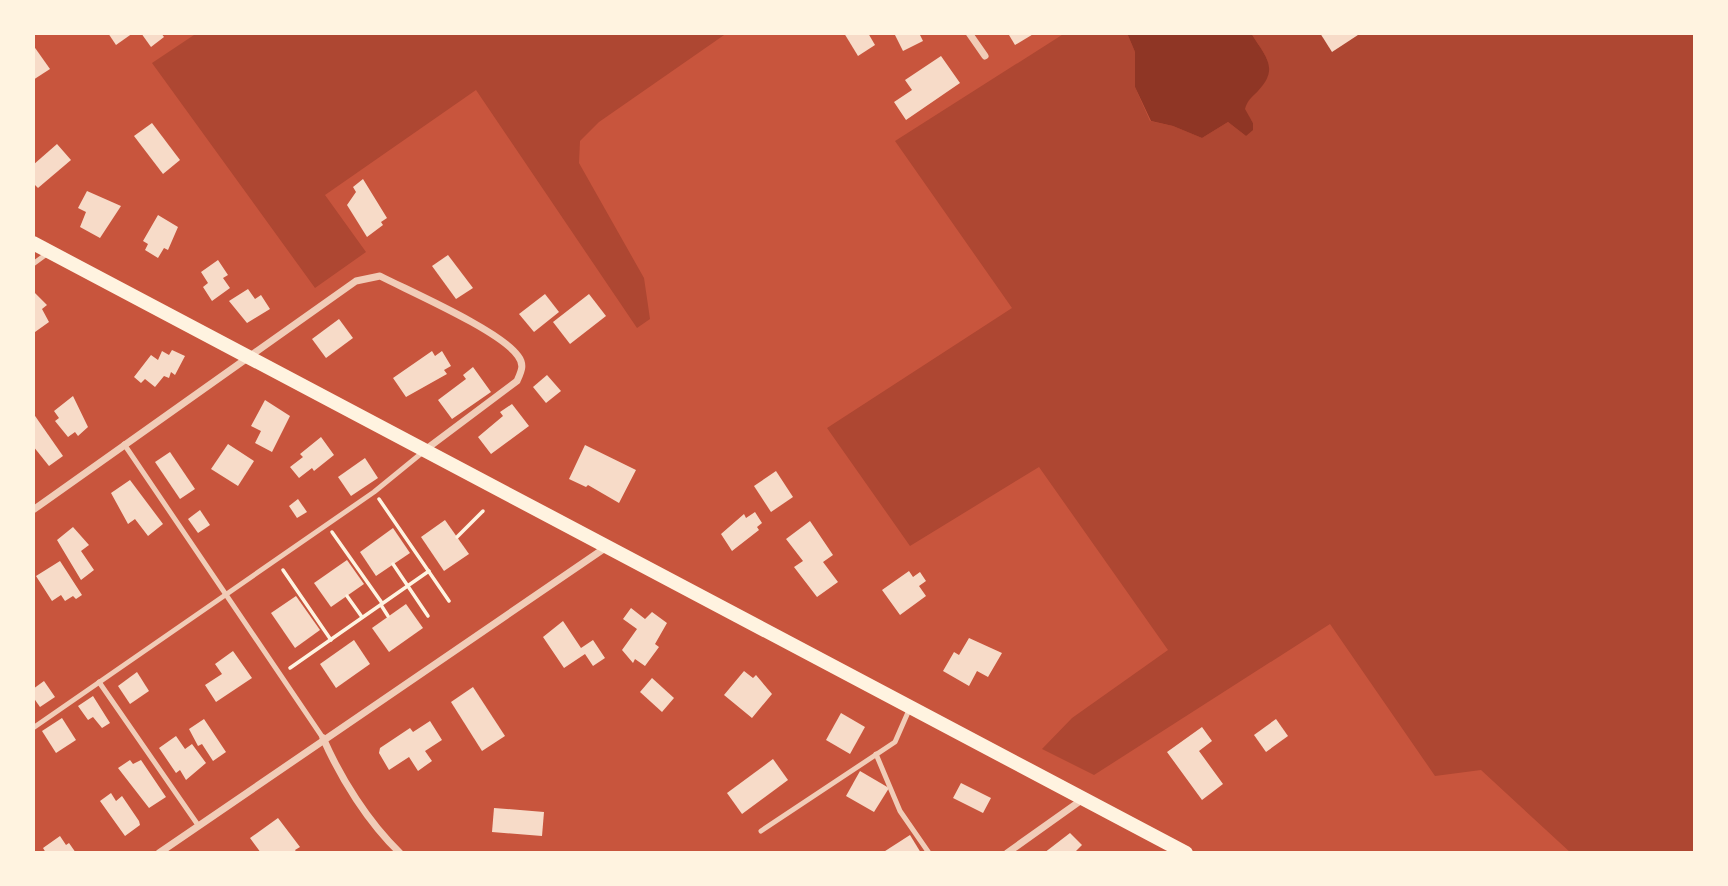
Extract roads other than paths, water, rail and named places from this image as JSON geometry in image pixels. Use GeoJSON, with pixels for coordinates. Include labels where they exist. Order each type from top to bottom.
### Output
{"type":"FeatureCollection","features":[{"type":"Feature","properties":{"kind":"main road"},"geometry":{"type":"LineString","coordinates":[[33,243],[423,452],[1186,853]]}},
{"type":"Feature","properties":{"kind":"street"},"geometry":{"type":"LineString","coordinates":[[969,33],[985,56]]}},
{"type":"Feature","properties":{"kind":"street"},"geometry":{"type":"LineString","coordinates":[[33,510],[356,281],[368,276],[380,276],[504,341],[520,358],[523,369],[517,381],[423,452]]}},
{"type":"Feature","properties":{"kind":"street"},"geometry":{"type":"LineString","coordinates":[[159,853],[323,738],[605,548]]}},
{"type":"Feature","properties":{"kind":"street"},"geometry":{"type":"LineString","coordinates":[[323,738],[333,761],[382,836],[400,853]]}},
{"type":"Feature","properties":{"kind":"street"},"geometry":{"type":"LineString","coordinates":[[1007,853],[1084,798]]}},
{"type":"Feature","properties":{"kind":"lane"},"geometry":{"type":"LineString","coordinates":[[33,264],[49,252]]}},
{"type":"Feature","properties":{"kind":"lane"},"geometry":{"type":"LineString","coordinates":[[124,444],[323,738]]}},
{"type":"Feature","properties":{"kind":"lane"},"geometry":{"type":"LineString","coordinates":[[33,728],[374,492],[423,452]]}},
{"type":"Feature","properties":{"kind":"lane"},"geometry":{"type":"LineString","coordinates":[[99,682],[198,825]]}},
{"type":"Feature","properties":{"kind":"lane"},"geometry":{"type":"LineString","coordinates":[[761,831],[895,742],[910,707]]}},
{"type":"Feature","properties":{"kind":"lane"},"geometry":{"type":"LineString","coordinates":[[876,754],[900,811],[929,853]]}}]}
